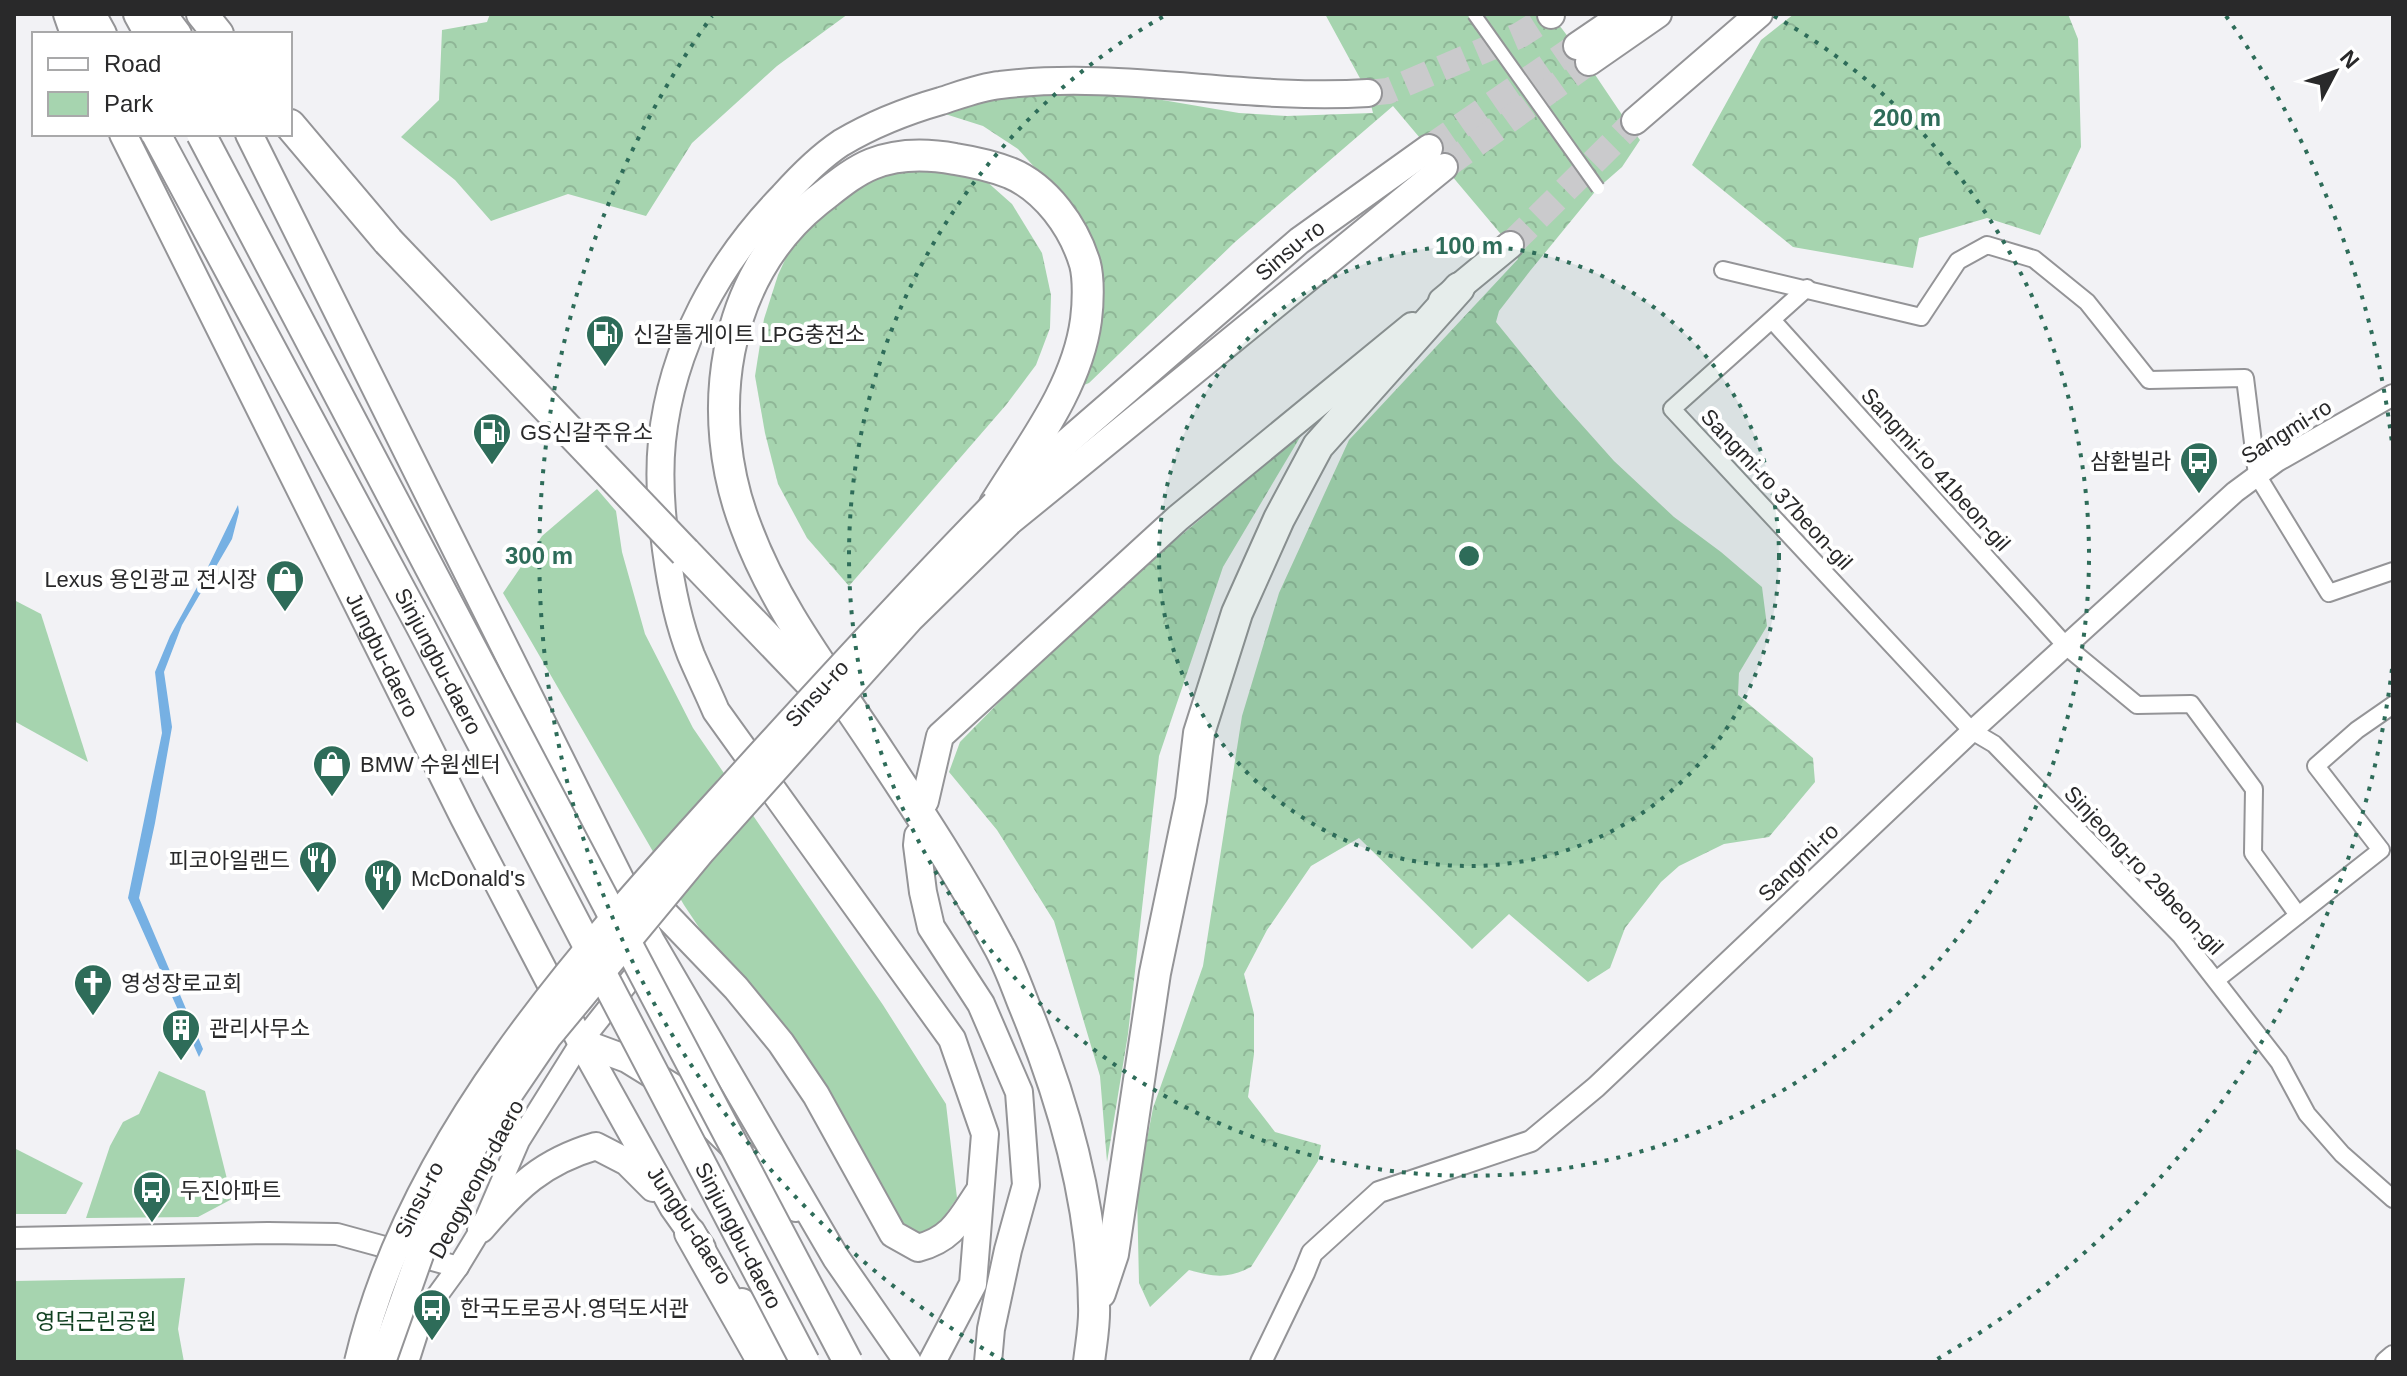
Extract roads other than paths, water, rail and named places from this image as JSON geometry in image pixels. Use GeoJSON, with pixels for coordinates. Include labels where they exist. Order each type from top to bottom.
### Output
{"type":"FeatureCollection","features":[{"type":"Feature","properties":{"kind":"highway"},"geometry":{"type":"LineString","coordinates":[[91,14],[101,32]]}},
{"type":"Feature","properties":{"kind":"highway"},"geometry":{"type":"LineString","coordinates":[[138,14],[148,32]]}},
{"type":"Feature","properties":{"kind":"highway"},"geometry":{"type":"LineString","coordinates":[[202,14],[216,32]]}},
{"type":"Feature","properties":{"kind":"highway"},"geometry":{"type":"LineString","coordinates":[[292,127],[388,241],[790,664],[882,755]]}},
{"type":"Feature","properties":{"kind":"highway","name":"Sinjungbu-daero"},"geometry":{"type":"LineString","coordinates":[[157,136],[428,640],[805,1362]]}},
{"type":"Feature","properties":{"kind":"highway","name":"Sinjungbu-daero"},"geometry":{"type":"LineString","coordinates":[[202,136],[848,1362]]}},
{"type":"Feature","properties":{"kind":"highway"},"geometry":{"type":"LineString","coordinates":[[1002,513],[1075,365],[1086,319],[1086,267],[1065,219],[1039,191],[1014,174],[981,163],[943,157],[909,156],[871,164],[807,210],[764,258],[748,287],[728,352],[724,398],[732,483],[745,527],[789,619],[882,755],[1000,948],[1044,1052],[1072,1146],[1090,1244],[1095,1310],[1089,1362]]}},
{"type":"Feature","properties":{"kind":"highway"},"geometry":{"type":"LineString","coordinates":[[1095,1310],[1113,1254],[1155,973],[1191,800],[1199,733],[1237,613],[1279,519],[1318,446],[1459,288]]}},
{"type":"Feature","properties":{"kind":"highway"},"geometry":{"type":"LineString","coordinates":[[690,1233],[763,1362]]}},
{"type":"Feature","properties":{"kind":"main road"},"geometry":{"type":"LineString","coordinates":[[163,14],[176,32]]}},
{"type":"Feature","properties":{"kind":"main road"},"geometry":{"type":"LineString","coordinates":[[1624,14],[1583,54],[1658,14]]}},
{"type":"Feature","properties":{"kind":"main road"},"geometry":{"type":"LineString","coordinates":[[1635,121],[1759,14]]}},
{"type":"Feature","properties":{"kind":"main road"},"geometry":{"type":"LineString","coordinates":[[932,1362],[973,1284],[985,1134],[952,1039],[716,711],[690,653],[672,584],[662,500],[662,442],[671,391],[687,340],[708,291],[735,251],[800,177],[839,145],[875,125],[916,109],[996,85],[1035,82],[1105,81],[1317,96],[1368,93]]}},
{"type":"Feature","properties":{"kind":"main road","name":"Jungbu-daero"},"geometry":{"type":"LineString","coordinates":[[124,136],[371,636],[581,1042],[690,1233],[768,1338],[795,1362]]}},
{"type":"Feature","properties":{"kind":"main road"},"geometry":{"type":"LineString","coordinates":[[250,136],[656,948],[836,1258]]}},
{"type":"Feature","properties":{"kind":"main road","name":"Sinsu-ro"},"geometry":{"type":"LineString","coordinates":[[358,1362],[400,1237],[438,1161],[532,1016],[685,838],[897,604],[1002,513],[1299,241],[1436,158]]}},
{"type":"Feature","properties":{"kind":"main road"},"geometry":{"type":"LineString","coordinates":[[925,801],[940,736],[1178,518],[1510,245]]}},
{"type":"Feature","properties":{"kind":"main road","name":"Sinsu-ro"},"geometry":{"type":"LineString","coordinates":[[382,1362],[422,1249],[474,1146],[548,1037],[702,851],[1002,513]]}},
{"type":"Feature","properties":{"kind":"main road"},"geometry":{"type":"LineString","coordinates":[[918,836],[923,892],[931,927],[981,1004],[1019,1092],[1026,1185],[1002,1276],[988,1362]]}},
{"type":"Feature","properties":{"kind":"main road"},"geometry":{"type":"LineString","coordinates":[[608,854],[736,988],[781,1043],[816,1095],[893,1234],[918,1248],[951,1234],[980,1190]]}},
{"type":"Feature","properties":{"kind":"main road"},"geometry":{"type":"LineString","coordinates":[[581,1042],[627,1059],[674,1088],[793,1204],[836,1258],[908,1362]]}},
{"type":"Feature","properties":{"kind":"main road"},"geometry":{"type":"LineString","coordinates":[[481,1229],[515,1189],[571,1153],[596,1146],[627,1162],[673,1207]]}},
{"type":"Feature","properties":{"kind":"street"},"geometry":{"type":"LineString","coordinates":[[1474,14],[1598,188]]}},
{"type":"Feature","properties":{"kind":"street"},"geometry":{"type":"LineString","coordinates":[[1723,270],[1921,317],[1958,261],[1987,245],[2034,259],[2087,302],[2149,380],[2245,378],[2257,475],[2329,593],[2393,571]]}},
{"type":"Feature","properties":{"kind":"street","name":"Sangmi-ro 37beon-gil"},"geometry":{"type":"LineString","coordinates":[[1807,288],[1672,409],[1972,731]]}},
{"type":"Feature","properties":{"kind":"street","name":"Sangmi-ro 41beon-gil"},"geometry":{"type":"LineString","coordinates":[[1772,320],[2067,647],[2137,705],[2191,704],[2254,789],[2253,853],[2298,915]]}},
{"type":"Feature","properties":{"kind":"street","name":"Sangmi-ro"},"geometry":{"type":"LineString","coordinates":[[1261,1362],[1312,1253],[1379,1192],[1531,1141],[1596,1087],[1972,731],[2235,492],[2277,461],[2393,395]]}},
{"type":"Feature","properties":{"kind":"street"},"geometry":{"type":"LineString","coordinates":[[2216,980],[2381,850],[2316,766],[2357,730],[2393,705]]}},
{"type":"Feature","properties":{"kind":"street","name":"Sinjeong-ro 29beon-gil"},"geometry":{"type":"LineString","coordinates":[[1972,731],[1994,744],[2181,936],[2279,1062],[2307,1114],[2342,1154],[2393,1199]]}},
{"type":"Feature","properties":{"kind":"street","name":"Deogyeong-daero"},"geometry":{"type":"LineString","coordinates":[[408,1362],[423,1315],[481,1229],[519,1141],[581,1042],[656,948]]}},
{"type":"Feature","properties":{"kind":"street"},"geometry":{"type":"LineString","coordinates":[[14,1238],[337,1234],[458,1267]]}},
{"type":"Feature","properties":{"kind":"street"},"geometry":{"type":"LineString","coordinates":[[337,1234],[373,1249],[406,1276],[423,1315]]}},
{"type":"Feature","properties":{"kind":"street"},"geometry":{"type":"LineString","coordinates":[[2386,1362],[2393,1356]]}},
{"type":"Feature","properties":{"kind":"water"},"geometry":{"type":"Polygon","coordinates":[[[238,505],[232,539],[182,625],[164,672],[172,727],[139,898],[203,1049],[199,1057],[128,898],[162,733],[155,672],[170,636],[238,505]]]}},
{"type":"Feature","properties":{"kind":"tunnel"},"geometry":{"type":"LineString","coordinates":[[1368,93],[1388,91],[1520,35],[1551,15]]}},
{"type":"Feature","properties":{"kind":"tunnel"},"geometry":{"type":"LineString","coordinates":[[1429,148],[1577,46]]}},
{"type":"Feature","properties":{"kind":"tunnel"},"geometry":{"type":"LineString","coordinates":[[1444,167],[1589,62]]}},
{"type":"Feature","properties":{"kind":"tunnel"},"geometry":{"type":"LineString","coordinates":[[1510,245],[1635,121]]}},
{"type":"Feature","properties":{"kind":"place","name":"신갈톨게이트 LPG충전소"},"geometry":{"type":"Point","coordinates":[605,368]}},
{"type":"Feature","properties":{"kind":"place","name":"GS신갈주유소"},"geometry":{"type":"Point","coordinates":[492,466]}},
{"type":"Feature","properties":{"kind":"place","name":"삼환빌라"},"geometry":{"type":"Point","coordinates":[2199,495]}},
{"type":"Feature","properties":{"kind":"place","name":"Lexus 용인광교 전시장"},"geometry":{"type":"Point","coordinates":[285,613]}},
{"type":"Feature","properties":{"kind":"place","name":"BMW 수원센터"},"geometry":{"type":"Point","coordinates":[332,798]}},
{"type":"Feature","properties":{"kind":"place","name":"피코아일랜드"},"geometry":{"type":"Point","coordinates":[318,894]}},
{"type":"Feature","properties":{"kind":"place","name":"McDonald's"},"geometry":{"type":"Point","coordinates":[383,912]}},
{"type":"Feature","properties":{"kind":"place","name":"영성장로교회"},"geometry":{"type":"Point","coordinates":[93,1017]}},
{"type":"Feature","properties":{"kind":"place","name":"관리사무소"},"geometry":{"type":"Point","coordinates":[181,1062]}},
{"type":"Feature","properties":{"kind":"place","name":"두진아파트"},"geometry":{"type":"Point","coordinates":[152,1224]}},
{"type":"Feature","properties":{"kind":"place","name":"한국도로공사.영덕도서관"},"geometry":{"type":"Point","coordinates":[432,1342]}},
{"type":"Feature","properties":{"kind":"park label","name":"영덕근린공원"},"geometry":{"type":"Point","coordinates":[96,1321]}}]}
